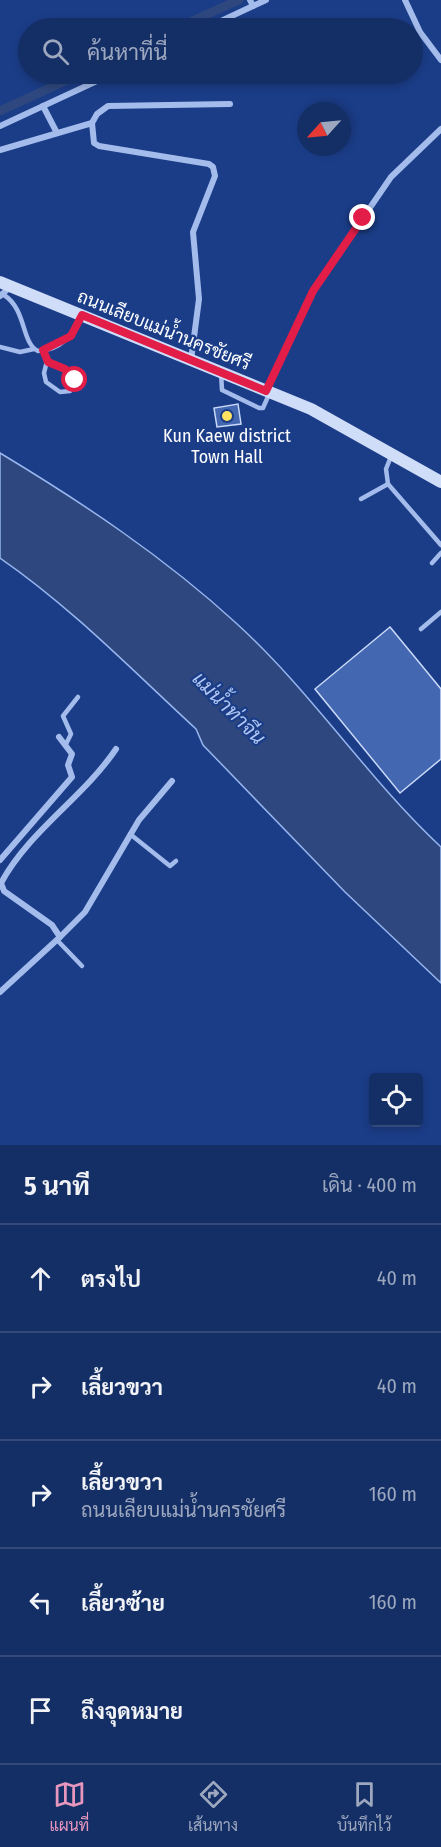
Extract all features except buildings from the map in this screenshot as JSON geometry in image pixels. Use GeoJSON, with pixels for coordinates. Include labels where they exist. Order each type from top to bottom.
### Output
{"type":"FeatureCollection","features":[{"type":"Feature","properties":{"kind":"main road","name":"ถนนเลียบแม่น้ำนครชัยศรี"},"geometry":{"type":"LineString","coordinates":[[3,290],[82,315],[311,410],[441,482]]}},
{"type":"Feature","properties":{"kind":"street"},"geometry":{"type":"LineString","coordinates":[[225,18],[252,4],[266,0]]}},
{"type":"Feature","properties":{"kind":"street"},"geometry":{"type":"LineString","coordinates":[[405,0],[413,18]]}},
{"type":"Feature","properties":{"kind":"street"},"geometry":{"type":"LineString","coordinates":[[423,36],[441,60]]}},
{"type":"Feature","properties":{"kind":"street"},"geometry":{"type":"LineString","coordinates":[[0,126],[90,84]]}},
{"type":"Feature","properties":{"kind":"street"},"geometry":{"type":"LineString","coordinates":[[191,360],[199,299],[193,232],[214,176],[213,167],[209,164],[99,146],[94,143],[92,123],[97,114],[108,106],[230,104]]}},
{"type":"Feature","properties":{"kind":"street"},"geometry":{"type":"LineString","coordinates":[[43,106],[57,133]]}},
{"type":"Feature","properties":{"kind":"street"},"geometry":{"type":"LineString","coordinates":[[0,150],[92,123]]}},
{"type":"Feature","properties":{"kind":"street"},"geometry":{"type":"LineString","coordinates":[[268,392],[313,291],[391,177],[441,129]]}},
{"type":"Feature","properties":{"kind":"street"},"geometry":{"type":"LineString","coordinates":[[0,860],[69,782],[72,774],[68,762],[72,754],[59,737]]}},
{"type":"Feature","properties":{"kind":"street"},"geometry":{"type":"LineString","coordinates":[[59,938],[52,925],[1,887],[26,848],[95,776],[116,749]]}},
{"type":"Feature","properties":{"kind":"street"},"geometry":{"type":"LineString","coordinates":[[0,992],[85,912],[130,834],[172,781]]}},
{"type":"Feature","properties":{"kind":"lane"},"geometry":{"type":"LineString","coordinates":[[3,290],[20,313],[26,337],[34,349]]}},
{"type":"Feature","properties":{"kind":"lane"},"geometry":{"type":"LineString","coordinates":[[0,347],[20,352],[43,350],[71,336],[82,315]]}},
{"type":"Feature","properties":{"kind":"lane"},"geometry":{"type":"LineString","coordinates":[[43,350],[47,361],[44,373],[46,382],[60,392],[70,391],[74,386],[72,374],[59,365],[47,361]]}},
{"type":"Feature","properties":{"kind":"lane"},"geometry":{"type":"LineString","coordinates":[[221,372],[219,386],[222,390],[259,408],[263,408],[268,392]]}},
{"type":"Feature","properties":{"kind":"lane"},"geometry":{"type":"LineString","coordinates":[[392,454],[386,469],[388,484],[441,545]]}},
{"type":"Feature","properties":{"kind":"lane"},"geometry":{"type":"LineString","coordinates":[[361,498],[388,484]]}},
{"type":"Feature","properties":{"kind":"lane"},"geometry":{"type":"LineString","coordinates":[[432,563],[441,553]]}},
{"type":"Feature","properties":{"kind":"lane"},"geometry":{"type":"LineString","coordinates":[[421,629],[441,612]]}},
{"type":"Feature","properties":{"kind":"lane"},"geometry":{"type":"LineString","coordinates":[[66,744],[71,734],[63,716],[78,697]]}},
{"type":"Feature","properties":{"kind":"lane"},"geometry":{"type":"LineString","coordinates":[[130,834],[170,866],[176,861]]}},
{"type":"Feature","properties":{"kind":"lane"},"geometry":{"type":"LineString","coordinates":[[59,938],[82,966]]}},
{"type":"Feature","properties":{"kind":"water","name":"แม่น้ำท่าจีน"},"geometry":{"type":"Polygon","coordinates":[[[0,453],[62,491],[152,553],[236,623],[289,677],[388,792],[441,847],[441,983],[345,892],[203,745],[196,729],[52,597],[0,558],[0,453]]]}},
{"type":"Feature","properties":{"kind":"waterway"},"geometry":{"type":"LineString","coordinates":[[199,18],[239,0]]}},
{"type":"Feature","properties":{"kind":"waterway"},"geometry":{"type":"LineString","coordinates":[[0,111],[58,84]]}},
{"type":"Feature","properties":{"kind":"place","name":"Kun Kaew district Town Hall"},"geometry":{"type":"Point","coordinates":[227,416]}},
{"type":"Feature","properties":{"kind":"route"},"geometry":{"type":"LineString","coordinates":[[75,380],[72,374],[65,369],[48,362],[43,350],[65,342],[71,336],[82,315],[266,391],[313,291],[363,218]]}}]}
